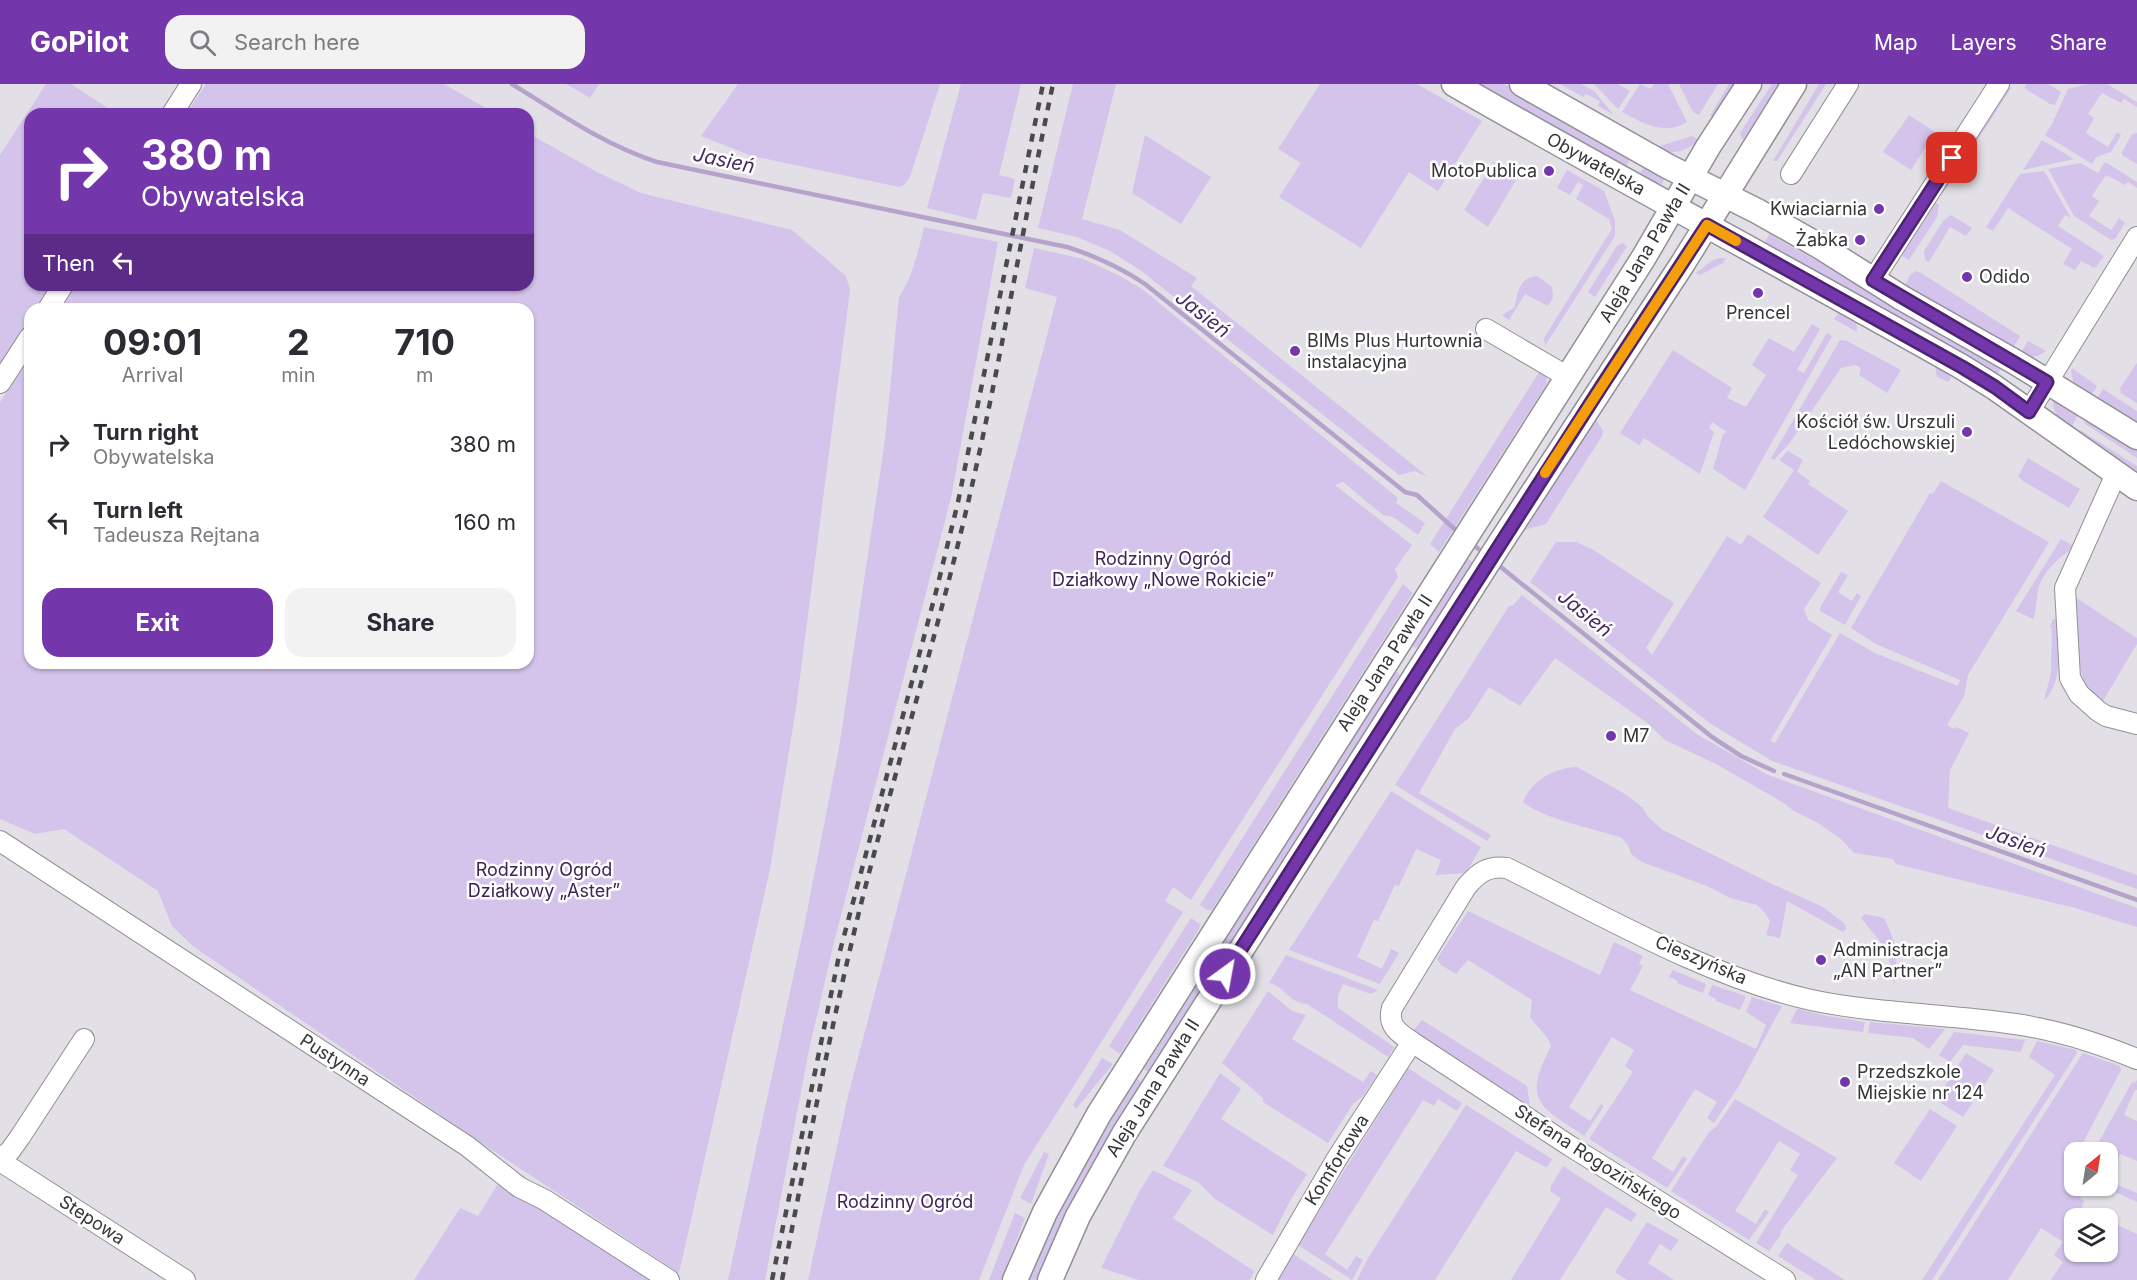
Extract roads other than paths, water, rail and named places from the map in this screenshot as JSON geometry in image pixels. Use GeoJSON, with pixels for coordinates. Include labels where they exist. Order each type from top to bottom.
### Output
{"type":"FeatureCollection","features":[{"type":"Feature","properties":{"kind":"main road","name":"Obywatelska"},"geometry":{"type":"LineString","coordinates":[[1454,84],[1630,185],[1707,225],[1962,367],[1995,387],[2137,488]]}},
{"type":"Feature","properties":{"kind":"main road","name":"Obywatelska"},"geometry":{"type":"LineString","coordinates":[[1522,84],[1821,247],[2137,437]]}},
{"type":"Feature","properties":{"kind":"main road","name":"Aleja Jana Pawła II"},"geometry":{"type":"LineString","coordinates":[[1015,1280],[1044,1212],[1089,1130],[1647,254],[1691,177],[1749,84]]}},
{"type":"Feature","properties":{"kind":"main road","name":"Aleja Jana Pawła II"},"geometry":{"type":"LineString","coordinates":[[1050,1280],[1078,1216],[1124,1134],[1483,570],[1707,225],[1794,84]]}},
{"type":"Feature","properties":{"kind":"main road"},"geometry":{"type":"LineString","coordinates":[[1393,651],[1420,669]]}},
{"type":"Feature","properties":{"kind":"street"},"geometry":{"type":"LineString","coordinates":[[176,108],[191,84]]}},
{"type":"Feature","properties":{"kind":"street"},"geometry":{"type":"LineString","coordinates":[[1791,174],[1848,84]]}},
{"type":"Feature","properties":{"kind":"street"},"geometry":{"type":"LineString","coordinates":[[1873,280],[1999,84]]}},
{"type":"Feature","properties":{"kind":"street"},"geometry":{"type":"LineString","coordinates":[[2029,412],[2137,237]]}},
{"type":"Feature","properties":{"kind":"street"},"geometry":{"type":"LineString","coordinates":[[1486,329],[1568,377]]}},
{"type":"Feature","properties":{"kind":"street"},"geometry":{"type":"LineString","coordinates":[[0,383],[24,346]]}},
{"type":"Feature","properties":{"kind":"street"},"geometry":{"type":"LineString","coordinates":[[2116,474],[2065,588],[2070,678],[2079,694],[2098,711],[2106,716],[2137,724]]}},
{"type":"Feature","properties":{"kind":"street","name":"Pustynna"},"geometry":{"type":"LineString","coordinates":[[0,841],[467,1146],[519,1187],[545,1200],[669,1280]]}},
{"type":"Feature","properties":{"kind":"street","name":"Cieszyńska"},"geometry":{"type":"LineString","coordinates":[[1412,1042],[1392,1026],[1390,1014],[1392,1008],[1466,887],[1480,873],[1498,867],[1507,868],[1645,937],[1726,974],[1811,1000],[1887,1011],[2017,1024],[2079,1038],[2137,1059]]}},
{"type":"Feature","properties":{"kind":"street"},"geometry":{"type":"LineString","coordinates":[[0,1160],[20,1137],[84,1039]]}},
{"type":"Feature","properties":{"kind":"street","name":"Komfortowa"},"geometry":{"type":"LineString","coordinates":[[1266,1280],[1300,1219],[1412,1042]]}},
{"type":"Feature","properties":{"kind":"street","name":"Stefana Rogozińskiego"},"geometry":{"type":"LineString","coordinates":[[1412,1042],[1570,1146],[1785,1280]]}},
{"type":"Feature","properties":{"kind":"street","name":"Stepowa"},"geometry":{"type":"LineString","coordinates":[[0,1160],[181,1279]]}},
{"type":"Feature","properties":{"kind":"waterway","name":"Jasień"},"geometry":{"type":"LineString","coordinates":[[512,84],[600,137],[657,162],[1067,247],[1126,272],[1145,284],[1405,492],[1417,495],[1460,534]]}},
{"type":"Feature","properties":{"kind":"waterway","name":"Jasień"},"geometry":{"type":"LineString","coordinates":[[1471,543],[1486,555]]}},
{"type":"Feature","properties":{"kind":"waterway","name":"Jasień"},"geometry":{"type":"LineString","coordinates":[[1497,564],[1712,737],[1741,756],[1774,771]]}},
{"type":"Feature","properties":{"kind":"waterway","name":"Jasień"},"geometry":{"type":"LineString","coordinates":[[1784,774],[2137,900]]}},
{"type":"Feature","properties":{"kind":"railway"},"geometry":{"type":"LineString","coordinates":[[772,1280],[840,951],[958,502],[1043,84]]}},
{"type":"Feature","properties":{"kind":"railway"},"geometry":{"type":"LineString","coordinates":[[782,1280],[848,958],[967,507],[1001,349],[1053,84]]}},
{"type":"Feature","properties":{"kind":"place","name":"MotoPublica"},"geometry":{"type":"Point","coordinates":[1549,171]}},
{"type":"Feature","properties":{"kind":"place","name":"Kwiaciarnia"},"geometry":{"type":"Point","coordinates":[1879,209]}},
{"type":"Feature","properties":{"kind":"place","name":"Żabka"},"geometry":{"type":"Point","coordinates":[1860,240]}},
{"type":"Feature","properties":{"kind":"place","name":"Odido"},"geometry":{"type":"Point","coordinates":[1967,277]}},
{"type":"Feature","properties":{"kind":"place","name":"Prencel"},"geometry":{"type":"Point","coordinates":[1758,293]}},
{"type":"Feature","properties":{"kind":"place","name":"BIMs Plus Hurtownia instalacyjna"},"geometry":{"type":"Point","coordinates":[1295,351]}},
{"type":"Feature","properties":{"kind":"place","name":"Kościół św. Urszuli Ledóchowskiej"},"geometry":{"type":"Point","coordinates":[1967,432]}},
{"type":"Feature","properties":{"kind":"place","name":"M7"},"geometry":{"type":"Point","coordinates":[1611,736]}},
{"type":"Feature","properties":{"kind":"place","name":"Administracja „AN Partner”"},"geometry":{"type":"Point","coordinates":[1821,960]}},
{"type":"Feature","properties":{"kind":"place","name":"Przedszkole Miejskie nr 124"},"geometry":{"type":"Point","coordinates":[1845,1082]}},
{"type":"Feature","properties":{"kind":"park label","name":"Rodzinny Ogród Działkowy „Nowe Rokicie”"},"geometry":{"type":"Point","coordinates":[1163,569]}},
{"type":"Feature","properties":{"kind":"park label","name":"Rodzinny Ogród Działkowy „Aster”"},"geometry":{"type":"Point","coordinates":[544,880]}},
{"type":"Feature","properties":{"kind":"park label","name":"Rodzinny Ogród"},"geometry":{"type":"Point","coordinates":[905,1202]}}]}
